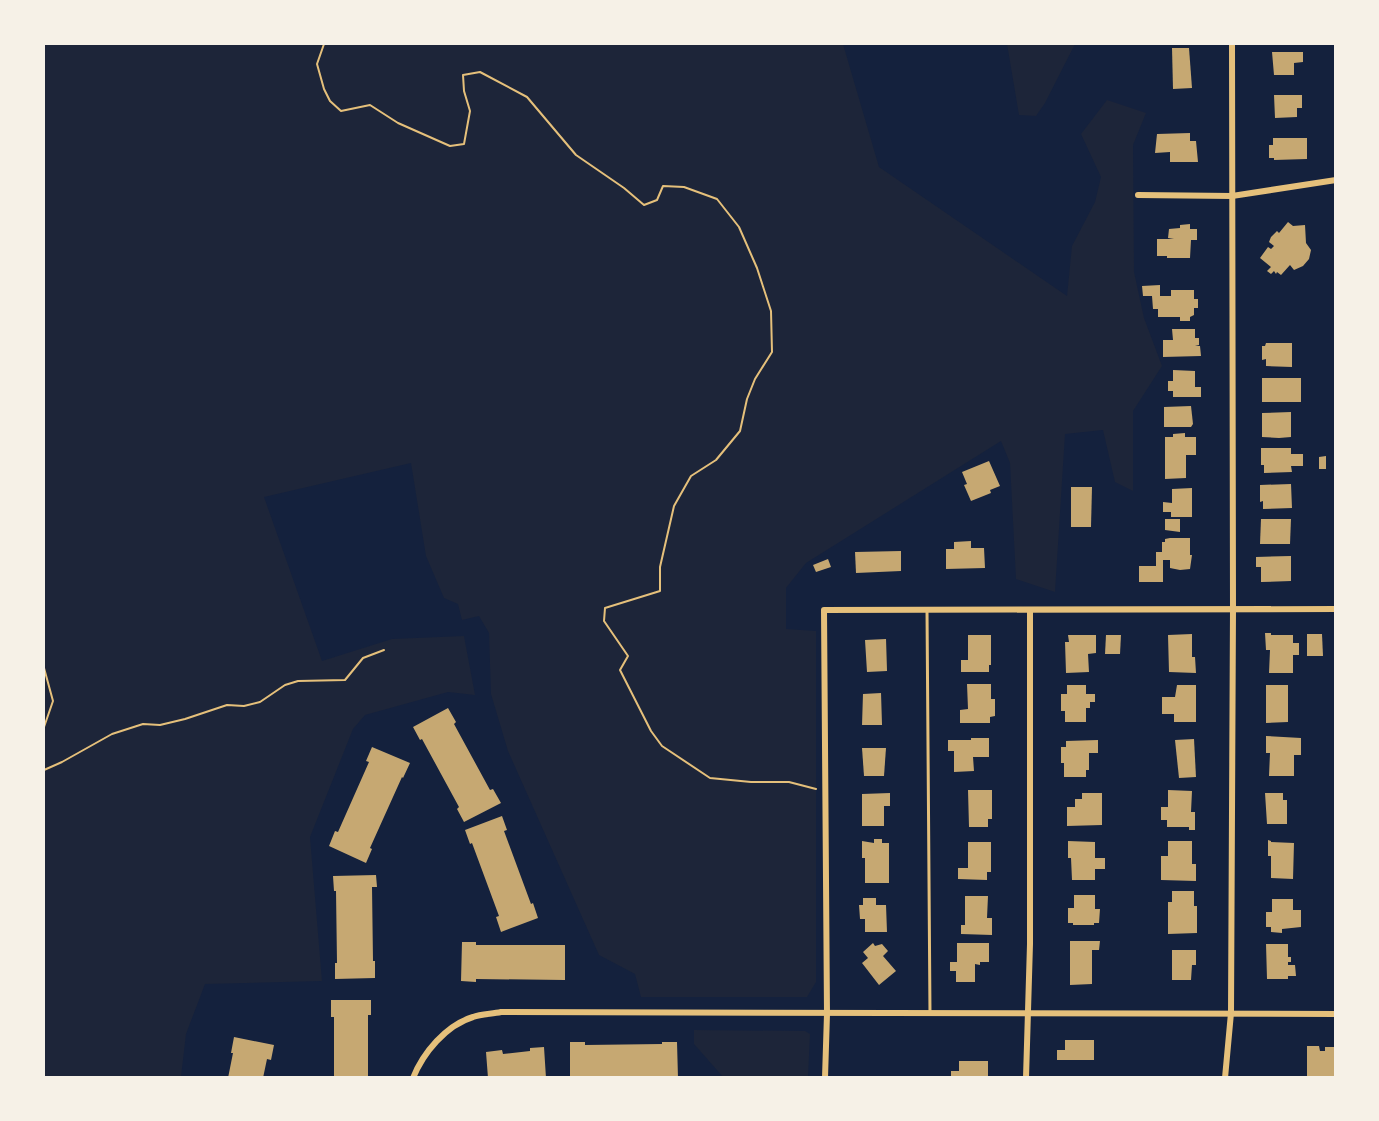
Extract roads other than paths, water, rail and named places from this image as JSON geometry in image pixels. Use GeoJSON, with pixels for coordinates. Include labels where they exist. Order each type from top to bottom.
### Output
{"type":"FeatureCollection","features":[{"type":"Feature","properties":{"kind":"street"},"geometry":{"type":"LineString","coordinates":[[1225,1077],[1232,1013],[1232,44]]}},
{"type":"Feature","properties":{"kind":"street"},"geometry":{"type":"LineString","coordinates":[[1138,195],[1232,196],[1335,180]]}},
{"type":"Feature","properties":{"kind":"street"},"geometry":{"type":"LineString","coordinates":[[825,1077],[827,1014],[824,610],[1335,609]]}},
{"type":"Feature","properties":{"kind":"street"},"geometry":{"type":"LineString","coordinates":[[1026,1077],[1029,1013],[1030,610]]}},
{"type":"Feature","properties":{"kind":"street"},"geometry":{"type":"LineString","coordinates":[[413,1077],[428,1051],[451,1029],[473,1017],[501,1012],[1335,1014]]}},
{"type":"Feature","properties":{"kind":"lane"},"geometry":{"type":"LineString","coordinates":[[927,610],[930,1013]]}}]}
